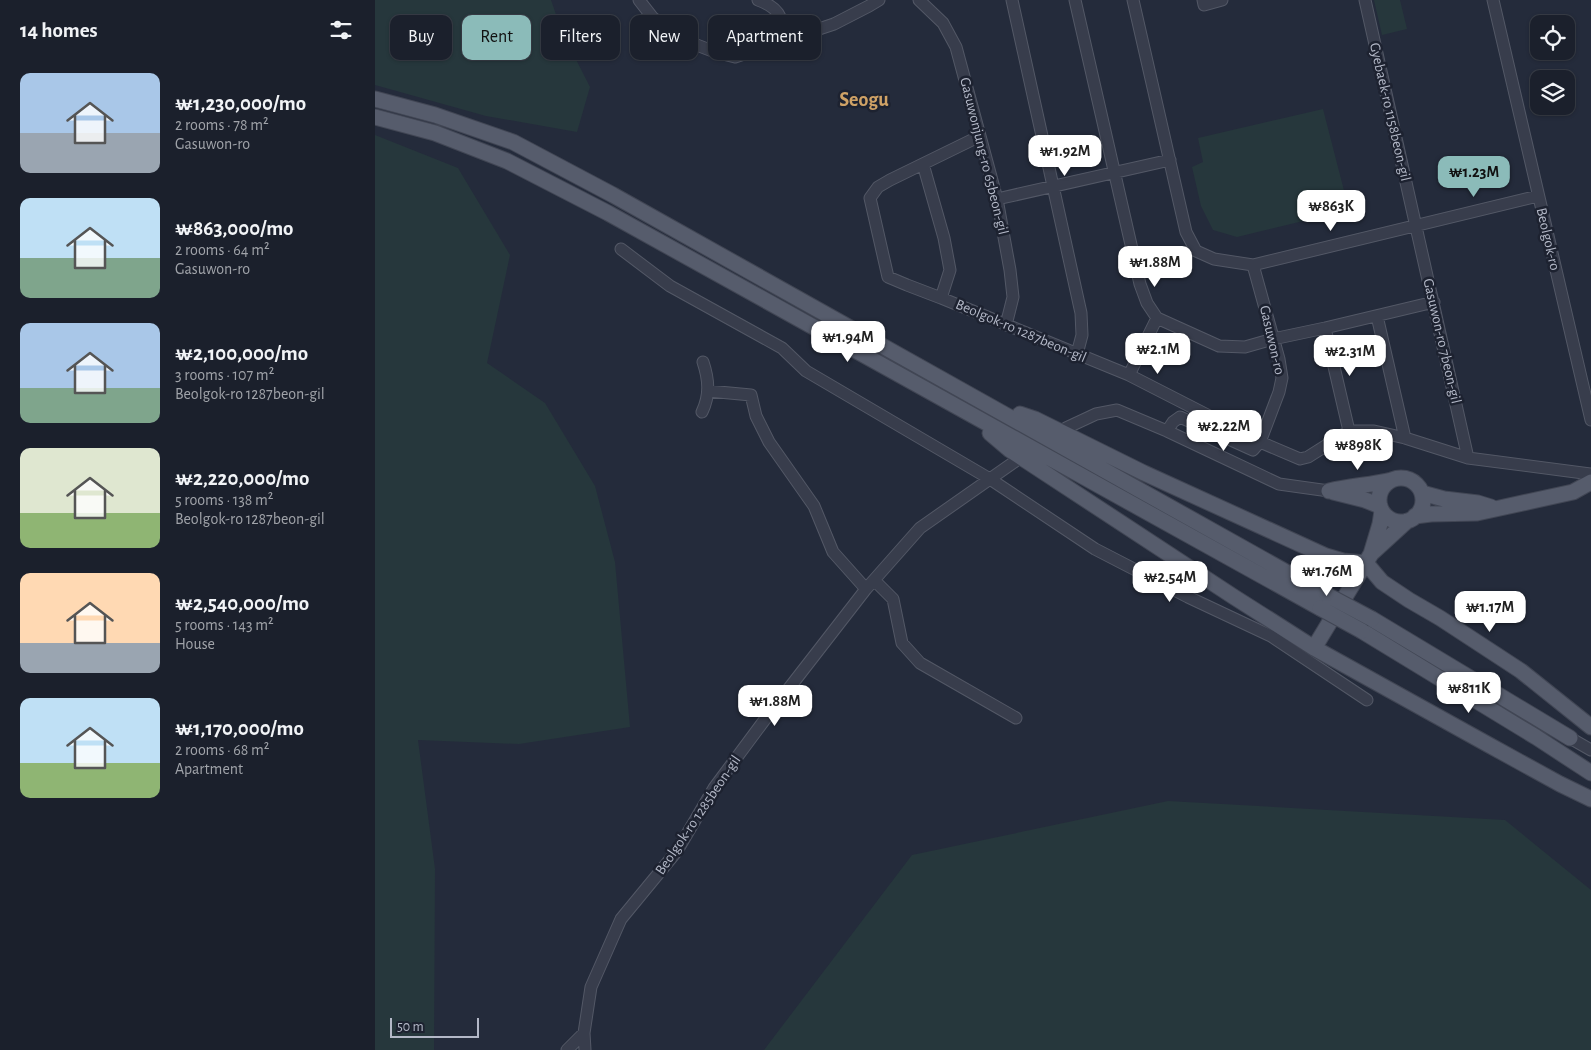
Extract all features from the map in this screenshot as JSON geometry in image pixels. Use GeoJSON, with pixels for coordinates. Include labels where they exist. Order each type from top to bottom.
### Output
{"type":"FeatureCollection","features":[{"type":"Feature","properties":{"kind":"main road"},"geometry":{"type":"LineString","coordinates":[[375,99],[435,115],[513,142],[622,199],[974,397],[1324,602],[1362,632],[1537,737],[1591,773]]}},
{"type":"Feature","properties":{"kind":"main road"},"geometry":{"type":"LineString","coordinates":[[375,117],[435,133],[507,161],[608,213],[953,404],[1324,602],[1372,619],[1570,738]]}},
{"type":"Feature","properties":{"kind":"main road"},"geometry":{"type":"LineString","coordinates":[[974,397],[1035,420],[1144,473],[1326,556],[1343,561],[1369,558],[1411,519],[1422,506],[1422,493]]}},
{"type":"Feature","properties":{"kind":"main road"},"geometry":{"type":"LineString","coordinates":[[953,404],[1011,450],[1314,648],[1489,746],[1591,799]]}},
{"type":"Feature","properties":{"kind":"main road"},"geometry":{"type":"LineString","coordinates":[[1329,491],[1407,479],[1413,482],[1422,493],[1495,508]]}},
{"type":"Feature","properties":{"kind":"main road"},"geometry":{"type":"LineString","coordinates":[[1314,648],[1369,558],[1380,524],[1380,493],[1393,480]]}},
{"type":"Feature","properties":{"kind":"main road"},"geometry":{"type":"LineString","coordinates":[[1329,491],[1365,500],[1381,509],[1390,519],[1401,522],[1411,519],[1477,513],[1573,492],[1591,482]]}},
{"type":"Feature","properties":{"kind":"main road"},"geometry":{"type":"LineString","coordinates":[[1369,558],[1382,582],[1521,672],[1591,727]]}},
{"type":"Feature","properties":{"kind":"street"},"geometry":{"type":"LineString","coordinates":[[639,0],[653,18],[689,42],[708,49]]}},
{"type":"Feature","properties":{"kind":"street"},"geometry":{"type":"LineString","coordinates":[[758,0],[771,4],[780,15]]}},
{"type":"Feature","properties":{"kind":"street"},"geometry":{"type":"LineString","coordinates":[[821,29],[834,24],[879,0]]}},
{"type":"Feature","properties":{"kind":"street","name":"Gasuwonjung-ro 65beon-gil"},"geometry":{"type":"LineString","coordinates":[[919,0],[943,22],[956,47],[997,199],[1013,297],[1006,324]]}},
{"type":"Feature","properties":{"kind":"street"},"geometry":{"type":"LineString","coordinates":[[1012,0],[1081,313],[1082,335],[1077,354]]}},
{"type":"Feature","properties":{"kind":"street"},"geometry":{"type":"LineString","coordinates":[[1075,0],[1140,284],[1147,303],[1157,318],[1219,346],[1245,347],[1434,302]]}},
{"type":"Feature","properties":{"kind":"street"},"geometry":{"type":"LineString","coordinates":[[1133,0],[1186,232],[1197,251],[1214,259],[1253,265],[1538,196]]}},
{"type":"Feature","properties":{"kind":"street"},"geometry":{"type":"LineString","coordinates":[[1203,0],[1204,5],[1222,0]]}},
{"type":"Feature","properties":{"kind":"street","name":"Gyebaek-ro 1158beon-gil"},"geometry":{"type":"LineString","coordinates":[[1365,0],[1415,225]]}},
{"type":"Feature","properties":{"kind":"street","name":"Beolgok-ro"},"geometry":{"type":"LineString","coordinates":[[1493,0],[1591,420]]}},
{"type":"Feature","properties":{"kind":"street","name":"Beolgok-ro 1287beon-gil"},"geometry":{"type":"LineString","coordinates":[[980,136],[890,180],[878,187],[870,198],[888,276],[1129,375],[1260,442],[1300,459],[1308,457],[1349,432],[1374,431],[1405,438],[1468,458],[1591,474]]}},
{"type":"Feature","properties":{"kind":"street"},"geometry":{"type":"LineString","coordinates":[[997,199],[1170,160]]}},
{"type":"Feature","properties":{"kind":"street","name":"Beolgok-ro 1287beon-gil"},"geometry":{"type":"LineString","coordinates":[[923,164],[945,238],[950,270],[941,298]]}},
{"type":"Feature","properties":{"kind":"street","name":"Gasuwon-ro 7beon-gil"},"geometry":{"type":"LineString","coordinates":[[1415,225],[1468,458]]}},
{"type":"Feature","properties":{"kind":"street"},"geometry":{"type":"LineString","coordinates":[[621,249],[670,286],[782,348],[806,371],[990,479],[1095,549],[1188,597],[1271,636],[1367,700]]}},
{"type":"Feature","properties":{"kind":"street","name":"Gasuwon-ro"},"geometry":{"type":"LineString","coordinates":[[1253,265],[1279,359],[1282,378],[1279,392],[1260,442]]}},
{"type":"Feature","properties":{"kind":"street"},"geometry":{"type":"LineString","coordinates":[[1377,316],[1405,438]]}},
{"type":"Feature","properties":{"kind":"street"},"geometry":{"type":"LineString","coordinates":[[1129,375],[1157,318]]}},
{"type":"Feature","properties":{"kind":"street"},"geometry":{"type":"LineString","coordinates":[[1325,328],[1349,432]]}},
{"type":"Feature","properties":{"kind":"street"},"geometry":{"type":"LineString","coordinates":[[702,412],[707,401],[708,391],[703,362]]}},
{"type":"Feature","properties":{"kind":"street"},"geometry":{"type":"LineString","coordinates":[[708,391],[751,395],[756,416],[769,442],[814,506],[833,552],[866,589]]}},
{"type":"Feature","properties":{"kind":"street"},"geometry":{"type":"LineString","coordinates":[[1065,428],[1097,414],[1117,410],[1167,431],[1279,484],[1329,491]]}},
{"type":"Feature","properties":{"kind":"street"},"geometry":{"type":"LineString","coordinates":[[1167,431],[1180,416],[1253,450],[1260,442]]}},
{"type":"Feature","properties":{"kind":"street","name":"Beolgok-ro 1285beon-gil"},"geometry":{"type":"LineString","coordinates":[[585,1050],[584,1033],[591,986],[621,919],[677,850],[715,788],[769,714],[866,589],[920,528],[1017,460]]}},
{"type":"Feature","properties":{"kind":"street"},"geometry":{"type":"LineString","coordinates":[[874,580],[893,599],[902,643],[921,663],[1016,718]]}},
{"type":"Feature","properties":{"kind":"street"},"geometry":{"type":"LineString","coordinates":[[1570,738],[1591,750]]}},
{"type":"Feature","properties":{"kind":"street"},"geometry":{"type":"LineString","coordinates":[[567,1050],[584,1033]]}},
{"type":"Feature","properties":{"kind":"shaded area"},"geometry":{"type":"Polygon","coordinates":[[[375,0],[551,0],[556,15],[541,15],[541,60],[576,60],[590,87],[577,132],[486,116],[375,85],[375,0]]]}},
{"type":"Feature","properties":{"kind":"shaded area"},"geometry":{"type":"Polygon","coordinates":[[[1374,0],[1400,0],[1407,29],[1382,35],[1374,0]]]}},
{"type":"Feature","properties":{"kind":"shaded area"},"geometry":{"type":"Polygon","coordinates":[[[1323,109],[1349,210],[1237,237],[1213,230],[1201,206],[1192,167],[1203,162],[1198,138],[1323,109]]]}},
{"type":"Feature","properties":{"kind":"shaded area"},"geometry":{"type":"Polygon","coordinates":[[[375,135],[458,168],[510,255],[487,363],[545,403],[595,486],[615,562],[630,727],[519,744],[418,740],[435,869],[434,1050],[375,1050],[375,135]]]}},
{"type":"Feature","properties":{"kind":"shaded area"},"geometry":{"type":"Polygon","coordinates":[[[1168,801],[1505,820],[1591,890],[1591,1050],[764,1050],[912,855],[1168,801]]]}},
{"type":"Feature","properties":{"kind":"district","name":"Seogu"},"geometry":{"type":"Point","coordinates":[864,100]}}]}
